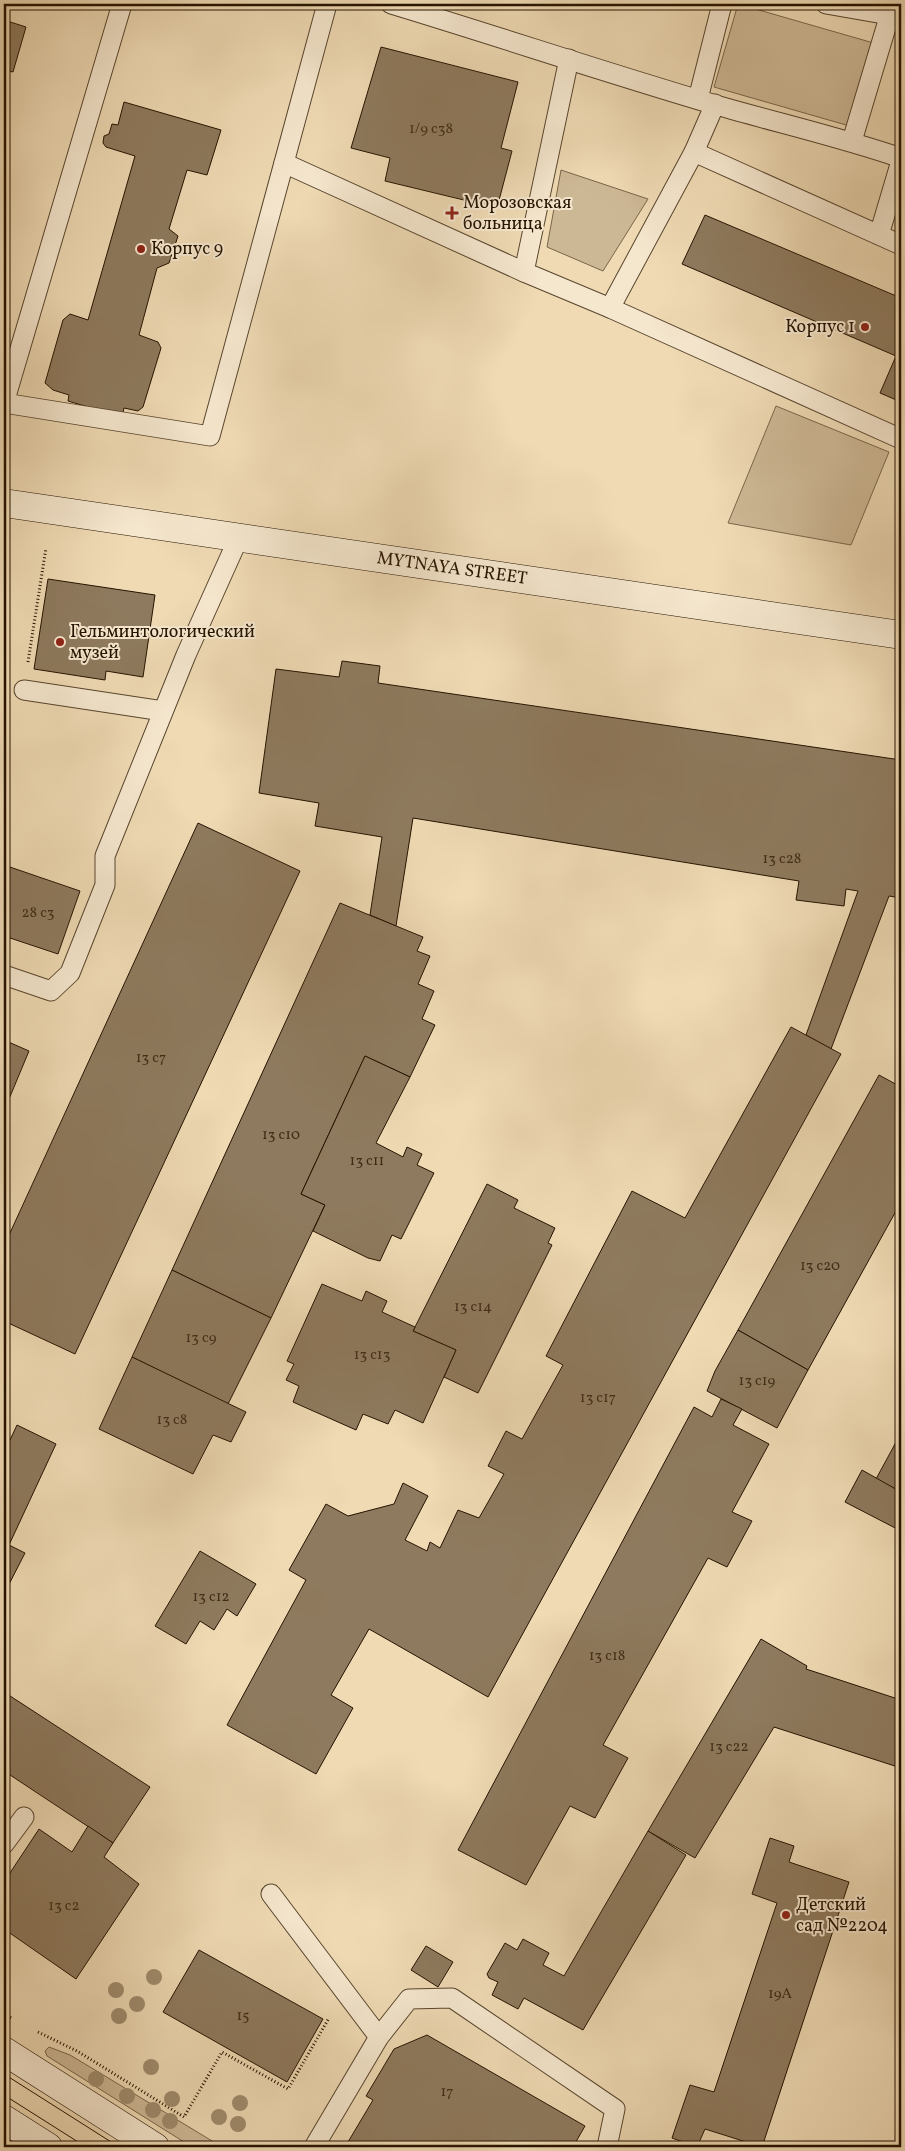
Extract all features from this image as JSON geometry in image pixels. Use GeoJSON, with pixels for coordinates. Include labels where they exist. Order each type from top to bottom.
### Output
{"type":"FeatureCollection","features":[{"type":"Feature","properties":{"kind":"main road","name":"MYTNAYA STREET"},"geometry":{"type":"LineString","coordinates":[[4,503],[901,635]]}},
{"type":"Feature","properties":{"kind":"main road"},"geometry":{"type":"LineString","coordinates":[[4,2051],[155,2147]]}},
{"type":"Feature","properties":{"kind":"main road"},"geometry":{"type":"LineString","coordinates":[[4,2119],[48,2147]]}},
{"type":"Feature","properties":{"kind":"lane"},"geometry":{"type":"LineString","coordinates":[[122,4],[4,403],[210,436],[327,4]]}},
{"type":"Feature","properties":{"kind":"lane"},"geometry":{"type":"LineString","coordinates":[[391,4],[706,102],[852,141],[901,160],[879,235]]}},
{"type":"Feature","properties":{"kind":"lane"},"geometry":{"type":"LineString","coordinates":[[610,308],[694,152],[706,102],[722,4]]}},
{"type":"Feature","properties":{"kind":"lane"},"geometry":{"type":"LineString","coordinates":[[826,4],[891,9],[852,141]]}},
{"type":"Feature","properties":{"kind":"lane"},"geometry":{"type":"LineString","coordinates":[[524,272],[569,59]]}},
{"type":"Feature","properties":{"kind":"lane"},"geometry":{"type":"LineString","coordinates":[[694,152],[901,245]]}},
{"type":"Feature","properties":{"kind":"lane"},"geometry":{"type":"LineString","coordinates":[[284,162],[524,272],[610,308],[901,439]]}},
{"type":"Feature","properties":{"kind":"lane"},"geometry":{"type":"LineString","coordinates":[[4,975],[51,991],[70,973],[105,885],[105,856],[186,655],[239,538]]}},
{"type":"Feature","properties":{"kind":"lane"},"geometry":{"type":"LineString","coordinates":[[24,690],[163,711]]}},
{"type":"Feature","properties":{"kind":"lane"},"geometry":{"type":"LineString","coordinates":[[4,1844],[24,1817]]}},
{"type":"Feature","properties":{"kind":"lane"},"geometry":{"type":"LineString","coordinates":[[271,1894],[344,1992],[380,2036]]}},
{"type":"Feature","properties":{"kind":"lane"},"geometry":{"type":"LineString","coordinates":[[314,2147],[380,2036],[408,1999],[452,1998],[615,2109],[607,2147]]}},
{"type":"Feature","properties":{"kind":"path"},"geometry":{"type":"LineString","coordinates":[[24,690],[46,548]]}},
{"type":"Feature","properties":{"kind":"path"},"geometry":{"type":"LineString","coordinates":[[35,2031],[77,2051],[184,2117],[222,2052],[288,2089],[344,1992]]}},
{"type":"Feature","properties":{"kind":"path"},"geometry":{"type":"LineString","coordinates":[[4,2014],[20,2022]]}},
{"type":"Feature","properties":{"kind":"shaded area"},"geometry":{"type":"Polygon","coordinates":[[[738,4],[877,44],[853,127],[714,87],[738,4]]]}},
{"type":"Feature","properties":{"kind":"shaded area"},"geometry":{"type":"Polygon","coordinates":[[[561,170],[648,199],[603,271],[547,247],[561,170]]]}},
{"type":"Feature","properties":{"kind":"shaded area"},"geometry":{"type":"Polygon","coordinates":[[[776,406],[889,452],[851,545],[728,523],[776,406]]]}},
{"type":"Feature","properties":{"kind":"shaded area"},"geometry":{"type":"Polygon","coordinates":[[[49,2047],[70,2055],[222,2147],[192,2147],[47,2056],[45,2051],[49,2047]]]}},
{"type":"Feature","properties":{"kind":"building"},"geometry":{"type":"Polygon","coordinates":[[[4,20],[26,27],[13,72],[4,70],[4,20]]]}},
{"type":"Feature","properties":{"kind":"building"},"geometry":{"type":"Polygon","coordinates":[[[381,47],[518,82],[501,148],[512,151],[497,208],[385,181],[390,158],[351,148],[381,47]]]}},
{"type":"Feature","properties":{"kind":"building","name":"Корпус 9"},"geometry":{"type":"Polygon","coordinates":[[[124,102],[221,130],[207,175],[187,170],[169,229],[178,236],[169,263],[157,268],[139,335],[158,342],[161,348],[143,407],[138,411],[124,408],[122,417],[68,401],[69,395],[53,390],[45,383],[63,320],[70,314],[88,320],[135,156],[106,147],[103,143],[104,136],[109,134],[112,124],[118,125],[124,102]]]}},
{"type":"Feature","properties":{"kind":"building","name":"Корпус 1"},"geometry":{"type":"Polygon","coordinates":[[[705,215],[901,298],[901,402],[880,393],[896,356],[682,264],[705,215]]]}},
{"type":"Feature","properties":{"kind":"building"},"geometry":{"type":"Polygon","coordinates":[[[48,579],[155,595],[143,677],[106,671],[105,680],[34,669],[48,579]]]}},
{"type":"Feature","properties":{"kind":"building"},"geometry":{"type":"Polygon","coordinates":[[[342,661],[380,666],[378,683],[901,760],[901,898],[889,896],[831,1049],[806,1035],[858,891],[846,889],[844,906],[796,900],[799,881],[413,818],[396,926],[370,915],[382,837],[315,826],[319,803],[259,793],[276,669],[339,677],[342,661]]]}},
{"type":"Feature","properties":{"kind":"building"},"geometry":{"type":"Polygon","coordinates":[[[198,823],[300,871],[75,1354],[4,1321],[4,1246],[198,823]]]}},
{"type":"Feature","properties":{"kind":"building"},"geometry":{"type":"Polygon","coordinates":[[[4,865],[80,891],[58,954],[4,936],[4,865]]]}},
{"type":"Feature","properties":{"kind":"building"},"geometry":{"type":"Polygon","coordinates":[[[340,903],[423,937],[417,951],[430,956],[418,984],[434,991],[422,1019],[435,1025],[410,1077],[365,1056],[301,1194],[325,1205],[271,1318],[172,1270],[340,903]]]}},
{"type":"Feature","properties":{"kind":"building"},"geometry":{"type":"Polygon","coordinates":[[[791,1027],[841,1054],[488,1697],[369,1629],[331,1695],[353,1708],[316,1774],[227,1725],[306,1580],[289,1570],[326,1504],[348,1516],[394,1504],[403,1483],[428,1496],[405,1540],[427,1551],[430,1542],[440,1548],[458,1510],[479,1518],[504,1474],[488,1466],[506,1431],[522,1439],[563,1365],[546,1356],[632,1191],[685,1218],[791,1027]]]}},
{"type":"Feature","properties":{"kind":"building"},"geometry":{"type":"Polygon","coordinates":[[[4,1040],[29,1051],[4,1111],[4,1040]]]}},
{"type":"Feature","properties":{"kind":"building"},"geometry":{"type":"Polygon","coordinates":[[[365,1056],[410,1077],[376,1143],[403,1157],[407,1147],[422,1154],[417,1165],[434,1173],[401,1239],[392,1235],[380,1261],[368,1258],[313,1231],[325,1205],[301,1194],[365,1056]]]}},
{"type":"Feature","properties":{"kind":"building"},"geometry":{"type":"Polygon","coordinates":[[[879,1075],[901,1087],[901,1202],[808,1370],[738,1330],[879,1075]]]}},
{"type":"Feature","properties":{"kind":"building"},"geometry":{"type":"Polygon","coordinates":[[[487,1184],[518,1200],[514,1208],[555,1228],[548,1243],[552,1245],[478,1393],[444,1377],[456,1350],[413,1331],[487,1184]]]}},
{"type":"Feature","properties":{"kind":"building"},"geometry":{"type":"Polygon","coordinates":[[[172,1270],[271,1318],[228,1404],[132,1357],[172,1270]]]}},
{"type":"Feature","properties":{"kind":"building"},"geometry":{"type":"Polygon","coordinates":[[[322,1284],[362,1301],[366,1291],[387,1301],[382,1312],[415,1327],[413,1331],[456,1350],[423,1423],[395,1410],[388,1424],[363,1414],[356,1430],[293,1402],[299,1386],[286,1380],[294,1364],[287,1361],[322,1284]]]}},
{"type":"Feature","properties":{"kind":"building"},"geometry":{"type":"Polygon","coordinates":[[[738,1330],[808,1370],[777,1428],[707,1391],[715,1371],[738,1330]]]}},
{"type":"Feature","properties":{"kind":"building"},"geometry":{"type":"Polygon","coordinates":[[[132,1357],[246,1412],[231,1442],[213,1435],[193,1474],[99,1429],[132,1357]]]}},
{"type":"Feature","properties":{"kind":"building"},"geometry":{"type":"Polygon","coordinates":[[[721,1399],[742,1409],[733,1425],[769,1444],[732,1512],[752,1521],[727,1567],[708,1558],[603,1745],[628,1758],[595,1818],[570,1806],[526,1885],[458,1850],[694,1407],[712,1417],[721,1399]]]}},
{"type":"Feature","properties":{"kind":"building"},"geometry":{"type":"Polygon","coordinates":[[[17,1425],[56,1444],[9,1545],[25,1553],[4,1594],[4,1453],[17,1425]]]}},
{"type":"Feature","properties":{"kind":"building"},"geometry":{"type":"Polygon","coordinates":[[[901,1433],[901,1492],[876,1479],[901,1433]]]}},
{"type":"Feature","properties":{"kind":"building"},"geometry":{"type":"Polygon","coordinates":[[[862,1470],[901,1492],[901,1531],[845,1502],[862,1470]]]}},
{"type":"Feature","properties":{"kind":"building"},"geometry":{"type":"Polygon","coordinates":[[[200,1551],[256,1584],[237,1616],[227,1609],[214,1630],[200,1621],[186,1644],[155,1626],[200,1551]]]}},
{"type":"Feature","properties":{"kind":"building"},"geometry":{"type":"Polygon","coordinates":[[[761,1639],[807,1666],[806,1669],[901,1700],[901,1768],[774,1727],[695,1858],[648,1831],[761,1639]]]}},
{"type":"Feature","properties":{"kind":"building"},"geometry":{"type":"Polygon","coordinates":[[[4,1692],[150,1787],[113,1843],[4,1771],[4,1692]]]}},
{"type":"Feature","properties":{"kind":"building"},"geometry":{"type":"Polygon","coordinates":[[[88,1826],[113,1843],[104,1857],[139,1884],[76,1979],[4,1929],[4,1882],[39,1829],[72,1852],[88,1826]]]}},
{"type":"Feature","properties":{"kind":"building"},"geometry":{"type":"Polygon","coordinates":[[[648,1831],[686,1855],[583,2030],[524,1998],[518,2009],[492,1995],[498,1982],[489,1978],[487,1974],[505,1943],[517,1950],[523,1939],[549,1953],[543,1965],[564,1976],[648,1831]]]}},
{"type":"Feature","properties":{"kind":"building"},"geometry":{"type":"Polygon","coordinates":[[[770,1838],[794,1846],[789,1862],[849,1882],[762,2147],[705,2129],[697,2147],[672,2138],[690,2085],[714,2092],[777,1903],[752,1894],[770,1838]]]}},
{"type":"Feature","properties":{"kind":"building"},"geometry":{"type":"Polygon","coordinates":[[[426,1946],[453,1962],[438,1987],[411,1970],[426,1946]]]}},
{"type":"Feature","properties":{"kind":"building"},"geometry":{"type":"Polygon","coordinates":[[[199,1950],[323,2019],[287,2082],[163,2012],[199,1950]]]}},
{"type":"Feature","properties":{"kind":"building"},"geometry":{"type":"Polygon","coordinates":[[[427,2035],[585,2126],[573,2147],[345,2147],[373,2100],[366,2096],[394,2049],[427,2035]]]}},
{"type":"Feature","properties":{"kind":"tram line"},"geometry":{"type":"LineString","coordinates":[[4,2074],[119,2147]]}},
{"type":"Feature","properties":{"kind":"tram line"},"geometry":{"type":"LineString","coordinates":[[4,2095],[86,2147]]}},
{"type":"Feature","properties":{"kind":"place","name":"Морозовская больница"},"geometry":{"type":"Point","coordinates":[452,213]}},
{"type":"Feature","properties":{"kind":"place","name":"Корпус 9"},"geometry":{"type":"Point","coordinates":[141,249]}},
{"type":"Feature","properties":{"kind":"place","name":"Корпус 1"},"geometry":{"type":"Point","coordinates":[865,327]}},
{"type":"Feature","properties":{"kind":"place","name":"Гельминтологический музей"},"geometry":{"type":"Point","coordinates":[60,642]}},
{"type":"Feature","properties":{"kind":"place","name":"Детский сад №2204"},"geometry":{"type":"Point","coordinates":[786,1915]}}]}
